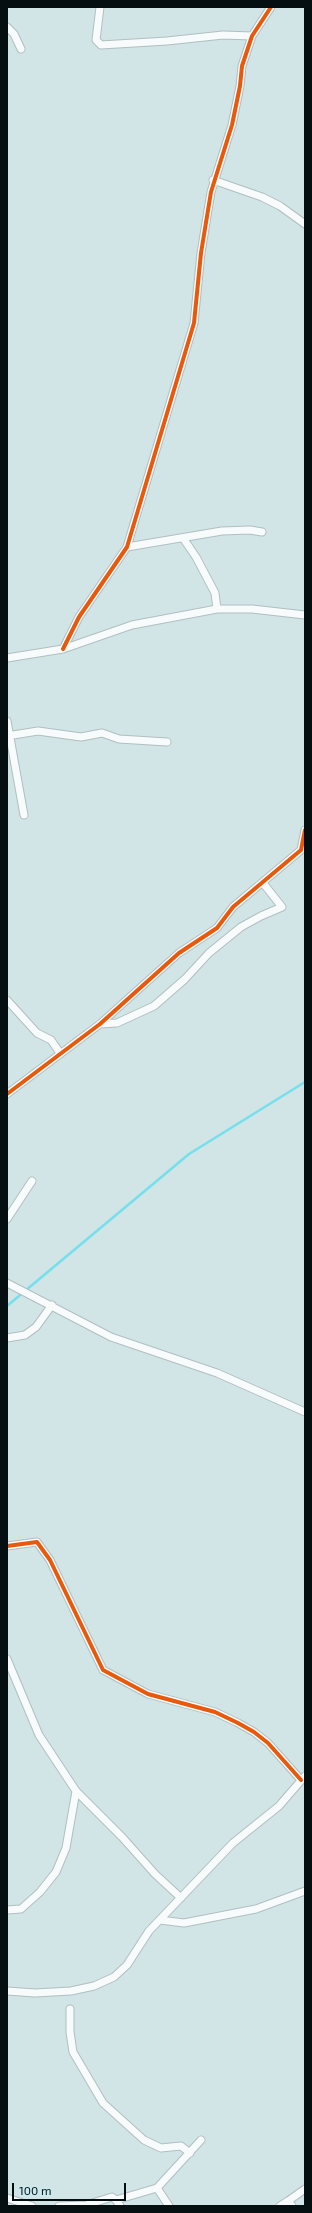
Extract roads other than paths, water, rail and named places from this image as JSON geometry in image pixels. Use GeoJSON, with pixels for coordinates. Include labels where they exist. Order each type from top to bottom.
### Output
{"type":"FeatureCollection","features":[{"type":"Feature","properties":{"kind":"street"},"geometry":{"type":"LineString","coordinates":[[100,7],[96,40],[101,45],[167,41],[224,35],[252,36]]}},
{"type":"Feature","properties":{"kind":"street"},"geometry":{"type":"LineString","coordinates":[[63,649],[79,617],[127,547],[194,323],[205,223],[213,180],[232,125],[239,92],[242,66],[252,36],[271,7]]}},
{"type":"Feature","properties":{"kind":"street"},"geometry":{"type":"LineString","coordinates":[[7,27],[14,34],[21,49]]}},
{"type":"Feature","properties":{"kind":"street"},"geometry":{"type":"LineString","coordinates":[[213,180],[262,197],[280,206],[305,224]]}},
{"type":"Feature","properties":{"kind":"street"},"geometry":{"type":"LineString","coordinates":[[127,547],[222,532],[250,530],[262,532]]}},
{"type":"Feature","properties":{"kind":"street"},"geometry":{"type":"LineString","coordinates":[[183,538],[196,557],[215,593],[217,610]]}},
{"type":"Feature","properties":{"kind":"street"},"geometry":{"type":"LineString","coordinates":[[7,658],[63,649],[132,626],[217,610],[252,609],[305,615]]}},
{"type":"Feature","properties":{"kind":"street"},"geometry":{"type":"LineString","coordinates":[[7,721],[8,736],[24,814]]}},
{"type":"Feature","properties":{"kind":"street"},"geometry":{"type":"LineString","coordinates":[[8,736],[38,731],[81,737],[102,733],[119,739],[167,742]]}},
{"type":"Feature","properties":{"kind":"street"},"geometry":{"type":"LineString","coordinates":[[7,1094],[100,1024],[179,953],[217,928],[233,907],[301,850],[305,830]]}},
{"type":"Feature","properties":{"kind":"street"},"geometry":{"type":"LineString","coordinates":[[100,1024],[117,1023],[154,1006],[175,989],[209,953],[229,936],[261,916],[282,908],[263,882]]}},
{"type":"Feature","properties":{"kind":"street"},"geometry":{"type":"LineString","coordinates":[[7,1000],[37,1033],[50,1040],[60,1053]]}},
{"type":"Feature","properties":{"kind":"street"},"geometry":{"type":"LineString","coordinates":[[7,1220],[32,1181]]}},
{"type":"Feature","properties":{"kind":"street"},"geometry":{"type":"LineString","coordinates":[[7,1283],[52,1305],[111,1337],[217,1373],[305,1412]]}},
{"type":"Feature","properties":{"kind":"street"},"geometry":{"type":"LineString","coordinates":[[7,1338],[25,1335],[36,1327],[52,1305]]}},
{"type":"Feature","properties":{"kind":"street"},"geometry":{"type":"LineString","coordinates":[[7,1546],[37,1542],[50,1560],[103,1670],[148,1694],[215,1712],[244,1726],[268,1744],[303,1778],[279,1806],[233,1843],[160,1920],[127,1965],[114,1977],[94,1986],[72,1991],[35,1993],[7,1991]]}},
{"type":"Feature","properties":{"kind":"street"},"geometry":{"type":"LineString","coordinates":[[7,1659],[39,1735],[76,1791],[122,1837],[155,1874],[181,1898]]}},
{"type":"Feature","properties":{"kind":"street"},"geometry":{"type":"LineString","coordinates":[[7,1910],[21,1909],[40,1892],[56,1872],[66,1848],[76,1791]]}},
{"type":"Feature","properties":{"kind":"street"},"geometry":{"type":"LineString","coordinates":[[160,1920],[184,1923],[256,1909],[305,1891]]}},
{"type":"Feature","properties":{"kind":"street"},"geometry":{"type":"LineString","coordinates":[[70,2009],[70,2032],[73,2052],[103,2103],[144,2140],[160,2148],[181,2146],[190,2153]]}},
{"type":"Feature","properties":{"kind":"street"},"geometry":{"type":"LineString","coordinates":[[59,2206],[86,2205],[107,2197],[118,2203],[157,2188],[201,2140]]}},
{"type":"Feature","properties":{"kind":"street"},"geometry":{"type":"LineString","coordinates":[[157,2188],[169,2206]]}},
{"type":"Feature","properties":{"kind":"street"},"geometry":{"type":"LineString","coordinates":[[280,2206],[290,2203],[305,2189]]}},
{"type":"Feature","properties":{"kind":"street"},"geometry":{"type":"LineString","coordinates":[[7,2198],[32,2206]]}},
{"type":"Feature","properties":{"kind":"waterway"},"geometry":{"type":"LineString","coordinates":[[7,1306],[189,1154],[305,1082]]}}]}
